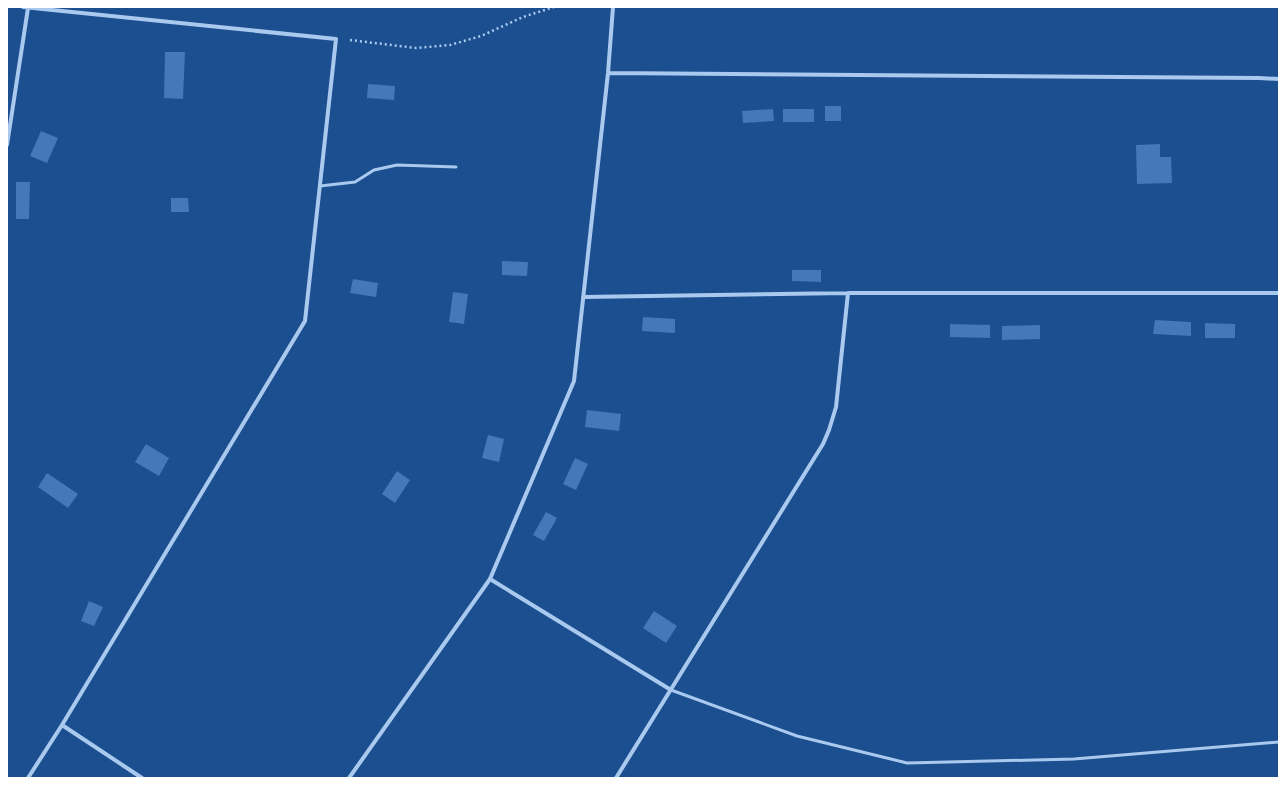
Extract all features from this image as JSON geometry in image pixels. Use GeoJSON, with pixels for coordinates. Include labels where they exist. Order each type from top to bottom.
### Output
{"type":"FeatureCollection","features":[{"type":"Feature","properties":{"kind":"street"},"geometry":{"type":"LineString","coordinates":[[7,144],[25,7],[336,39],[305,321],[62,725],[28,778]]}},
{"type":"Feature","properties":{"kind":"street"},"geometry":{"type":"LineString","coordinates":[[349,778],[490,579],[574,381],[608,73],[613,7]]}},
{"type":"Feature","properties":{"kind":"street"},"geometry":{"type":"LineString","coordinates":[[608,73],[1279,79]]}},
{"type":"Feature","properties":{"kind":"street"},"geometry":{"type":"LineString","coordinates":[[583,297],[848,293],[1279,292]]}},
{"type":"Feature","properties":{"kind":"street"},"geometry":{"type":"LineString","coordinates":[[616,778],[813,460],[830,430],[836,407],[848,293]]}},
{"type":"Feature","properties":{"kind":"street"},"geometry":{"type":"LineString","coordinates":[[490,579],[671,690]]}},
{"type":"Feature","properties":{"kind":"street"},"geometry":{"type":"LineString","coordinates":[[62,725],[142,778]]}},
{"type":"Feature","properties":{"kind":"lane"},"geometry":{"type":"LineString","coordinates":[[320,186],[355,182],[374,170],[397,166],[456,167]]}},
{"type":"Feature","properties":{"kind":"lane"},"geometry":{"type":"LineString","coordinates":[[671,690],[797,736],[907,763],[1074,759],[1279,742]]}},
{"type":"Feature","properties":{"kind":"path"},"geometry":{"type":"LineString","coordinates":[[336,39],[416,48],[450,45],[481,36],[523,17],[554,7]]}},
{"type":"Feature","properties":{"kind":"building"},"geometry":{"type":"Polygon","coordinates":[[[165,52],[185,52],[183,99],[164,98],[165,52]]]}},
{"type":"Feature","properties":{"kind":"building"},"geometry":{"type":"Polygon","coordinates":[[[368,84],[395,86],[394,100],[367,98],[368,84]]]}},
{"type":"Feature","properties":{"kind":"building"},"geometry":{"type":"Polygon","coordinates":[[[825,106],[841,106],[841,121],[825,121],[825,106]]]}},
{"type":"Feature","properties":{"kind":"building"},"geometry":{"type":"Polygon","coordinates":[[[773,109],[774,121],[743,123],[742,111],[773,109]]]}},
{"type":"Feature","properties":{"kind":"building"},"geometry":{"type":"Polygon","coordinates":[[[783,109],[814,109],[814,122],[783,122],[783,109]]]}},
{"type":"Feature","properties":{"kind":"building"},"geometry":{"type":"Polygon","coordinates":[[[41,131],[58,138],[47,163],[30,156],[41,131]]]}},
{"type":"Feature","properties":{"kind":"building"},"geometry":{"type":"Polygon","coordinates":[[[1160,144],[1160,157],[1171,157],[1172,183],[1137,184],[1136,145],[1160,144]]]}},
{"type":"Feature","properties":{"kind":"building"},"geometry":{"type":"Polygon","coordinates":[[[16,182],[30,182],[29,219],[16,219],[16,182]]]}},
{"type":"Feature","properties":{"kind":"building"},"geometry":{"type":"Polygon","coordinates":[[[171,198],[188,198],[189,212],[171,212],[171,198]]]}},
{"type":"Feature","properties":{"kind":"building"},"geometry":{"type":"Polygon","coordinates":[[[502,261],[528,262],[527,276],[502,275],[502,261]]]}},
{"type":"Feature","properties":{"kind":"building"},"geometry":{"type":"Polygon","coordinates":[[[792,270],[821,270],[821,282],[792,281],[792,270]]]}},
{"type":"Feature","properties":{"kind":"building"},"geometry":{"type":"Polygon","coordinates":[[[353,279],[378,283],[376,297],[350,293],[353,279]]]}},
{"type":"Feature","properties":{"kind":"building"},"geometry":{"type":"Polygon","coordinates":[[[453,292],[468,294],[464,324],[449,322],[453,292]]]}},
{"type":"Feature","properties":{"kind":"building"},"geometry":{"type":"Polygon","coordinates":[[[643,317],[675,319],[675,333],[642,331],[643,317]]]}},
{"type":"Feature","properties":{"kind":"building"},"geometry":{"type":"Polygon","coordinates":[[[1155,320],[1191,322],[1191,336],[1153,334],[1155,320]]]}},
{"type":"Feature","properties":{"kind":"building"},"geometry":{"type":"Polygon","coordinates":[[[1205,323],[1235,324],[1235,338],[1205,338],[1205,323]]]}},
{"type":"Feature","properties":{"kind":"building"},"geometry":{"type":"Polygon","coordinates":[[[950,324],[990,325],[990,338],[950,337],[950,324]]]}},
{"type":"Feature","properties":{"kind":"building"},"geometry":{"type":"Polygon","coordinates":[[[1040,325],[1040,339],[1002,340],[1002,326],[1040,325]]]}},
{"type":"Feature","properties":{"kind":"building"},"geometry":{"type":"Polygon","coordinates":[[[587,410],[621,414],[619,431],[585,427],[587,410]]]}},
{"type":"Feature","properties":{"kind":"building"},"geometry":{"type":"Polygon","coordinates":[[[488,435],[504,439],[499,462],[482,458],[488,435]]]}},
{"type":"Feature","properties":{"kind":"building"},"geometry":{"type":"Polygon","coordinates":[[[146,444],[169,458],[159,476],[135,462],[146,444]]]}},
{"type":"Feature","properties":{"kind":"building"},"geometry":{"type":"Polygon","coordinates":[[[575,458],[588,464],[576,490],[563,484],[575,458]]]}},
{"type":"Feature","properties":{"kind":"building"},"geometry":{"type":"Polygon","coordinates":[[[397,471],[410,480],[395,503],[382,494],[397,471]]]}},
{"type":"Feature","properties":{"kind":"building"},"geometry":{"type":"Polygon","coordinates":[[[47,473],[78,494],[68,508],[38,487],[47,473]]]}},
{"type":"Feature","properties":{"kind":"building"},"geometry":{"type":"Polygon","coordinates":[[[546,512],[557,518],[544,541],[533,535],[546,512]]]}},
{"type":"Feature","properties":{"kind":"building"},"geometry":{"type":"Polygon","coordinates":[[[89,601],[103,607],[94,626],[81,621],[89,601]]]}},
{"type":"Feature","properties":{"kind":"building"},"geometry":{"type":"Polygon","coordinates":[[[654,611],[677,626],[666,643],[643,628],[654,611]]]}}]}
